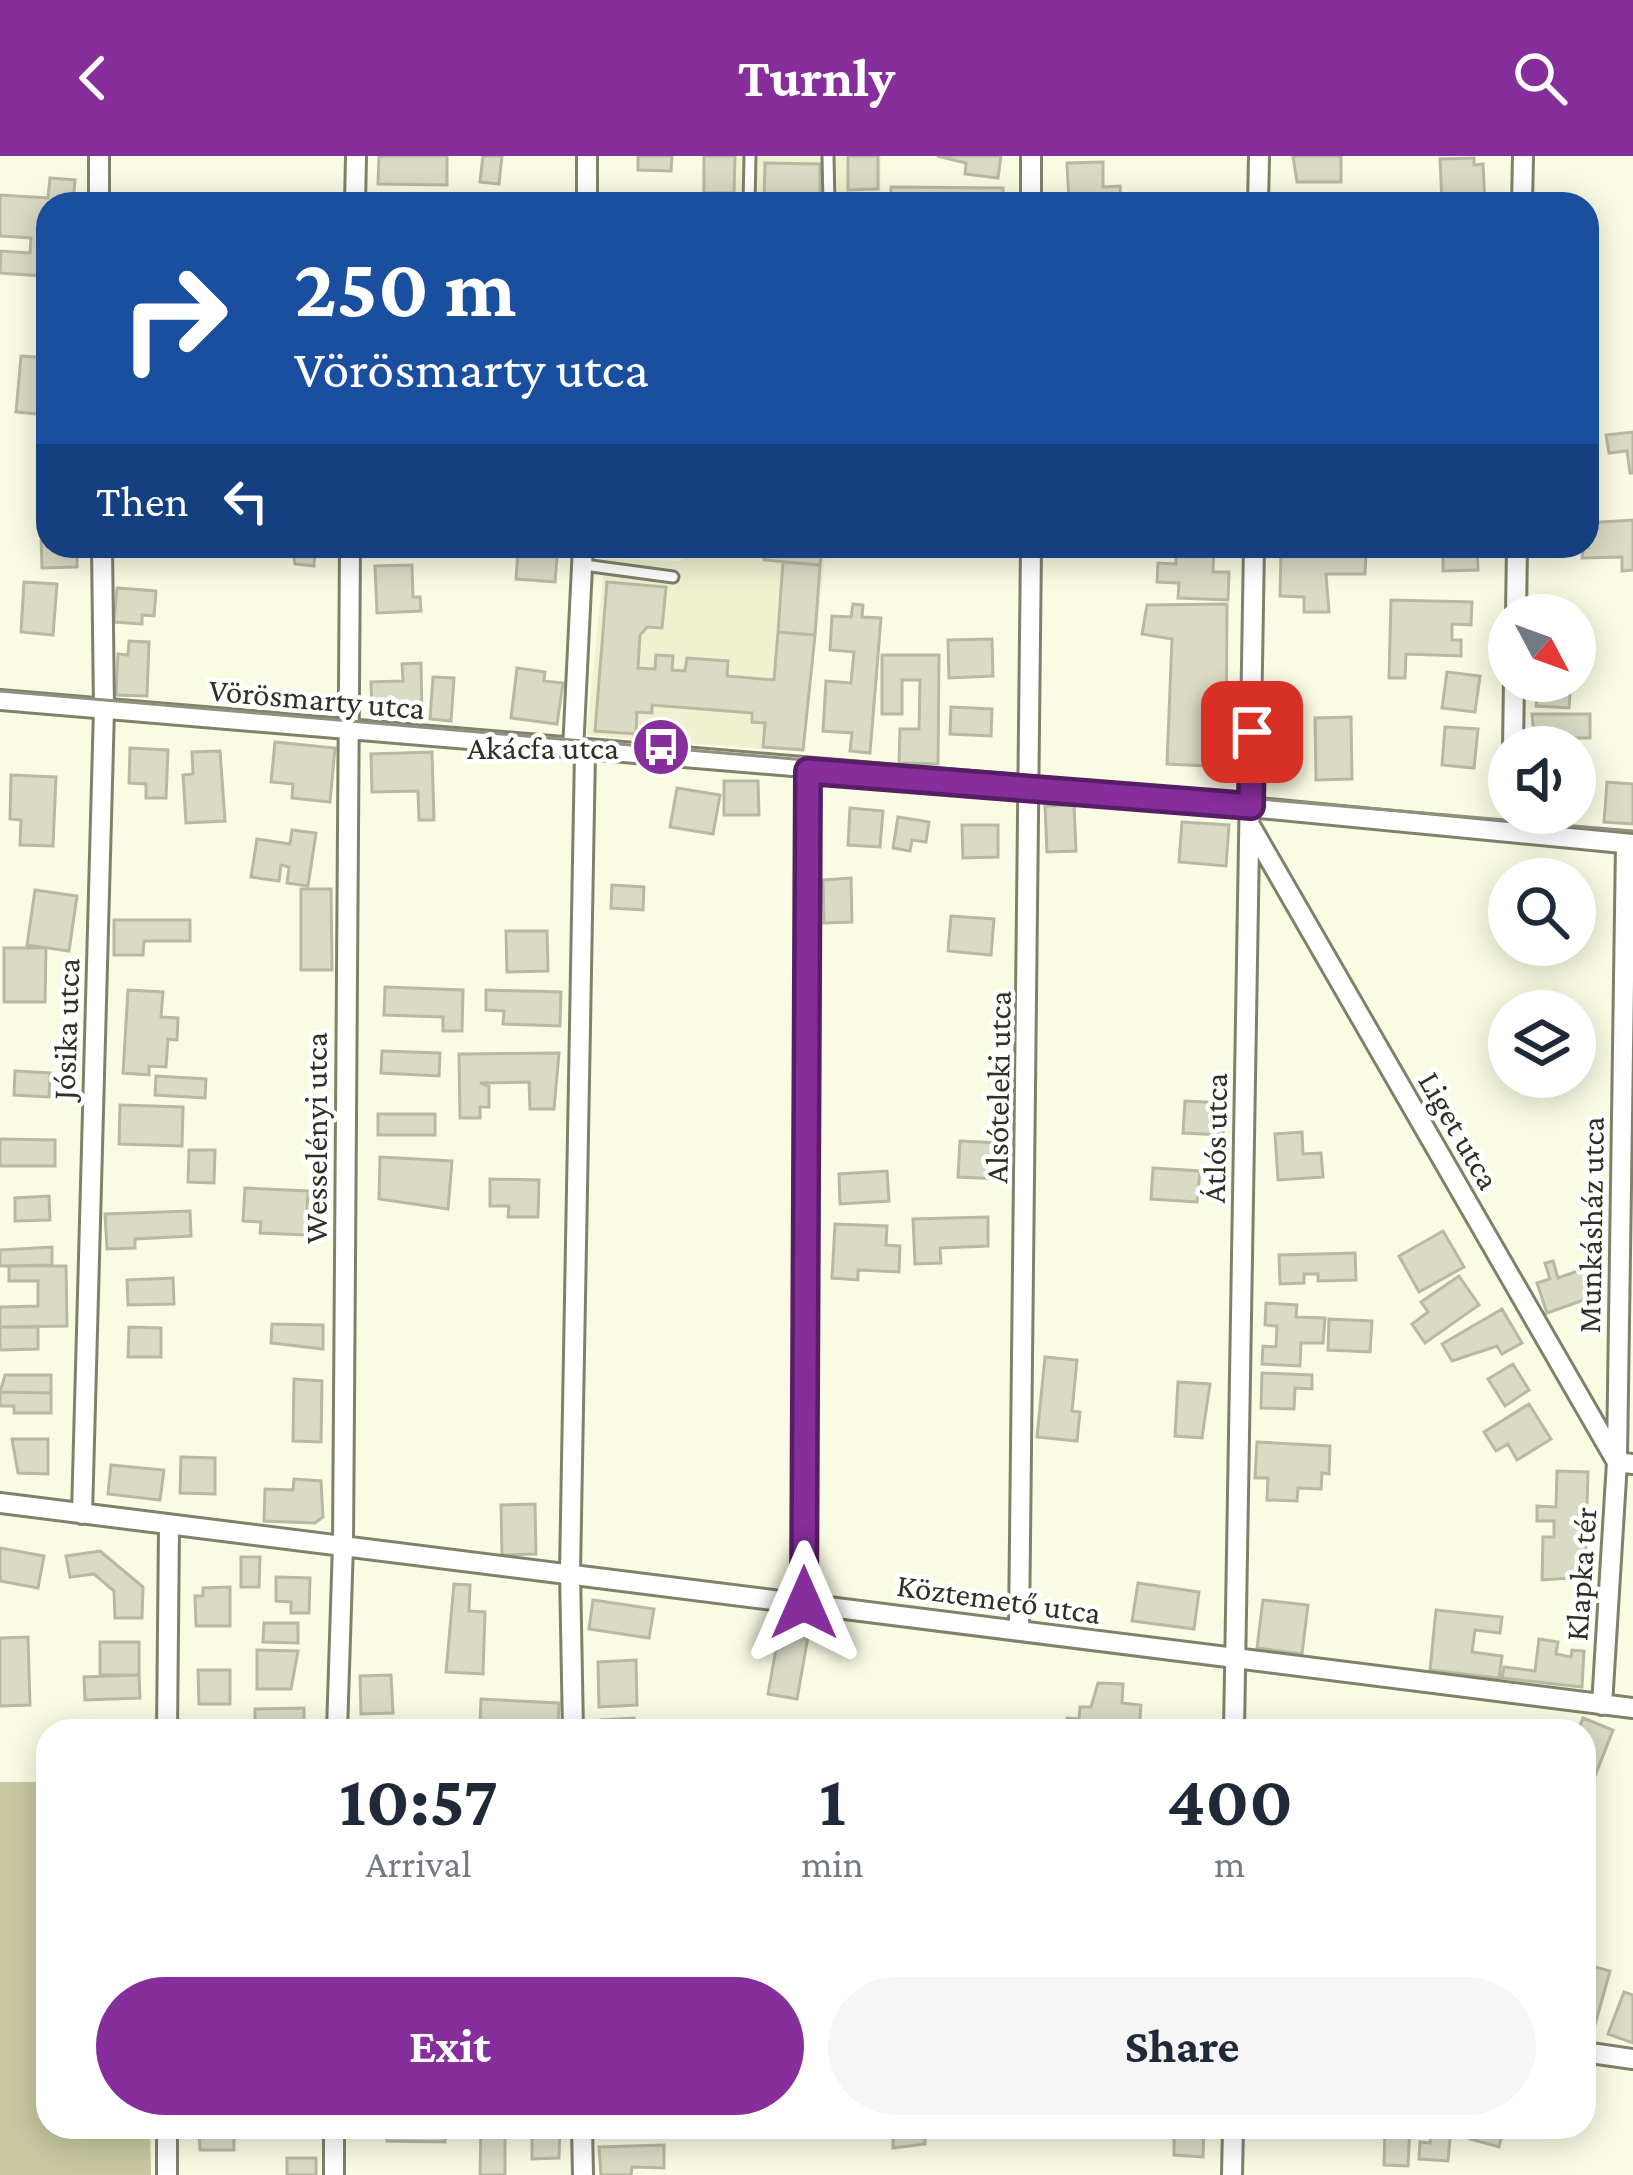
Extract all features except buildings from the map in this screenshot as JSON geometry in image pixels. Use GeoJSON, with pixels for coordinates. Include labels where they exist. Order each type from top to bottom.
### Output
{"type":"FeatureCollection","features":[{"type":"Feature","properties":{"kind":"street"},"geometry":{"type":"LineString","coordinates":[[99,156],[100,192]]}},
{"type":"Feature","properties":{"kind":"street"},"geometry":{"type":"LineString","coordinates":[[355,192],[356,156]]}},
{"type":"Feature","properties":{"kind":"street"},"geometry":{"type":"LineString","coordinates":[[586,192],[587,156]]}},
{"type":"Feature","properties":{"kind":"street"},"geometry":{"type":"LineString","coordinates":[[1031,156],[1031,192]]}},
{"type":"Feature","properties":{"kind":"street"},"geometry":{"type":"LineString","coordinates":[[1258,192],[1259,156]]}},
{"type":"Feature","properties":{"kind":"street"},"geometry":{"type":"LineString","coordinates":[[1522,192],[1523,156]]}},
{"type":"Feature","properties":{"kind":"street","name":"Jósika utca"},"geometry":{"type":"LineString","coordinates":[[82,1514],[104,710],[102,558]]}},
{"type":"Feature","properties":{"kind":"street","name":"Wesselényi utca"},"geometry":{"type":"LineString","coordinates":[[337,1719],[343,1544],[350,558]]}},
{"type":"Feature","properties":{"kind":"street"},"geometry":{"type":"LineString","coordinates":[[573,1719],[582,558]]}},
{"type":"Feature","properties":{"kind":"street","name":"Alsóteleki utca"},"geometry":{"type":"LineString","coordinates":[[1019,1629],[1031,558]]}},
{"type":"Feature","properties":{"kind":"street","name":"Átlós utca"},"geometry":{"type":"LineString","coordinates":[[1234,1719],[1254,558]]}},
{"type":"Feature","properties":{"kind":"street"},"geometry":{"type":"LineString","coordinates":[[1516,594],[1517,558]]}},
{"type":"Feature","properties":{"kind":"street","name":"Vörösmarty utca"},"geometry":{"type":"LineString","coordinates":[[0,700],[808,771],[1488,821]]}},
{"type":"Feature","properties":{"kind":"street"},"geometry":{"type":"LineString","coordinates":[[804,1603],[808,771]]}},
{"type":"Feature","properties":{"kind":"street","name":"Liget utca"},"geometry":{"type":"LineString","coordinates":[[1251,827],[1625,1463]]}},
{"type":"Feature","properties":{"kind":"street","name":"Vörösmarty utca"},"geometry":{"type":"LineString","coordinates":[[1573,834],[1629,844]]}},
{"type":"Feature","properties":{"kind":"street","name":"Munkásház utca"},"geometry":{"type":"LineString","coordinates":[[1625,1463],[1629,844]]}},
{"type":"Feature","properties":{"kind":"street","name":"Klapka tér"},"geometry":{"type":"LineString","coordinates":[[1602,1705],[1625,1463]]}},
{"type":"Feature","properties":{"kind":"street","name":"Köztemető utca"},"geometry":{"type":"LineString","coordinates":[[0,1502],[169,1527],[571,1572],[1233,1661],[1633,1708]]}},
{"type":"Feature","properties":{"kind":"street"},"geometry":{"type":"LineString","coordinates":[[167,1719],[169,1527]]}},
{"type":"Feature","properties":{"kind":"street"},"geometry":{"type":"LineString","coordinates":[[1596,2054],[1633,2059]]}},
{"type":"Feature","properties":{"kind":"street"},"geometry":{"type":"LineString","coordinates":[[166,2175],[167,2139]]}},
{"type":"Feature","properties":{"kind":"street"},"geometry":{"type":"LineString","coordinates":[[334,2139],[334,2175]]}},
{"type":"Feature","properties":{"kind":"street"},"geometry":{"type":"LineString","coordinates":[[582,2139],[583,2175]]}},
{"type":"Feature","properties":{"kind":"street"},"geometry":{"type":"LineString","coordinates":[[1232,2175],[1233,2139]]}},
{"type":"Feature","properties":{"kind":"lane"},"geometry":{"type":"LineString","coordinates":[[749,192],[750,156]]}},
{"type":"Feature","properties":{"kind":"lane"},"geometry":{"type":"LineString","coordinates":[[828,156],[829,192]]}},
{"type":"Feature","properties":{"kind":"lane"},"geometry":{"type":"LineString","coordinates":[[594,558],[673,577]]}},
{"type":"Feature","properties":{"kind":"shaded area"},"geometry":{"type":"Polygon","coordinates":[[[702,156],[881,156],[880,192],[701,192],[702,156]]]}},
{"type":"Feature","properties":{"kind":"shaded area"},"geometry":{"type":"Polygon","coordinates":[[[825,558],[804,752],[586,735],[605,559],[825,558]]]}},
{"type":"Feature","properties":{"kind":"shaded area"},"geometry":{"type":"Polygon","coordinates":[[[0,1782],[36,1782],[36,2139],[150,2139],[151,2175],[0,2175],[0,1782]]]}},
{"type":"Feature","properties":{"kind":"tram line"},"geometry":{"type":"LineString","coordinates":[[0,691],[1633,831]]}},
{"type":"Feature","properties":{"kind":"place","name":"Akácfa utca"},"geometry":{"type":"Point","coordinates":[661,747]}},
{"type":"Feature","properties":{"kind":"route"},"geometry":{"type":"LineString","coordinates":[[804,1603],[808,771],[1251,806],[1252,732]]}}]}
